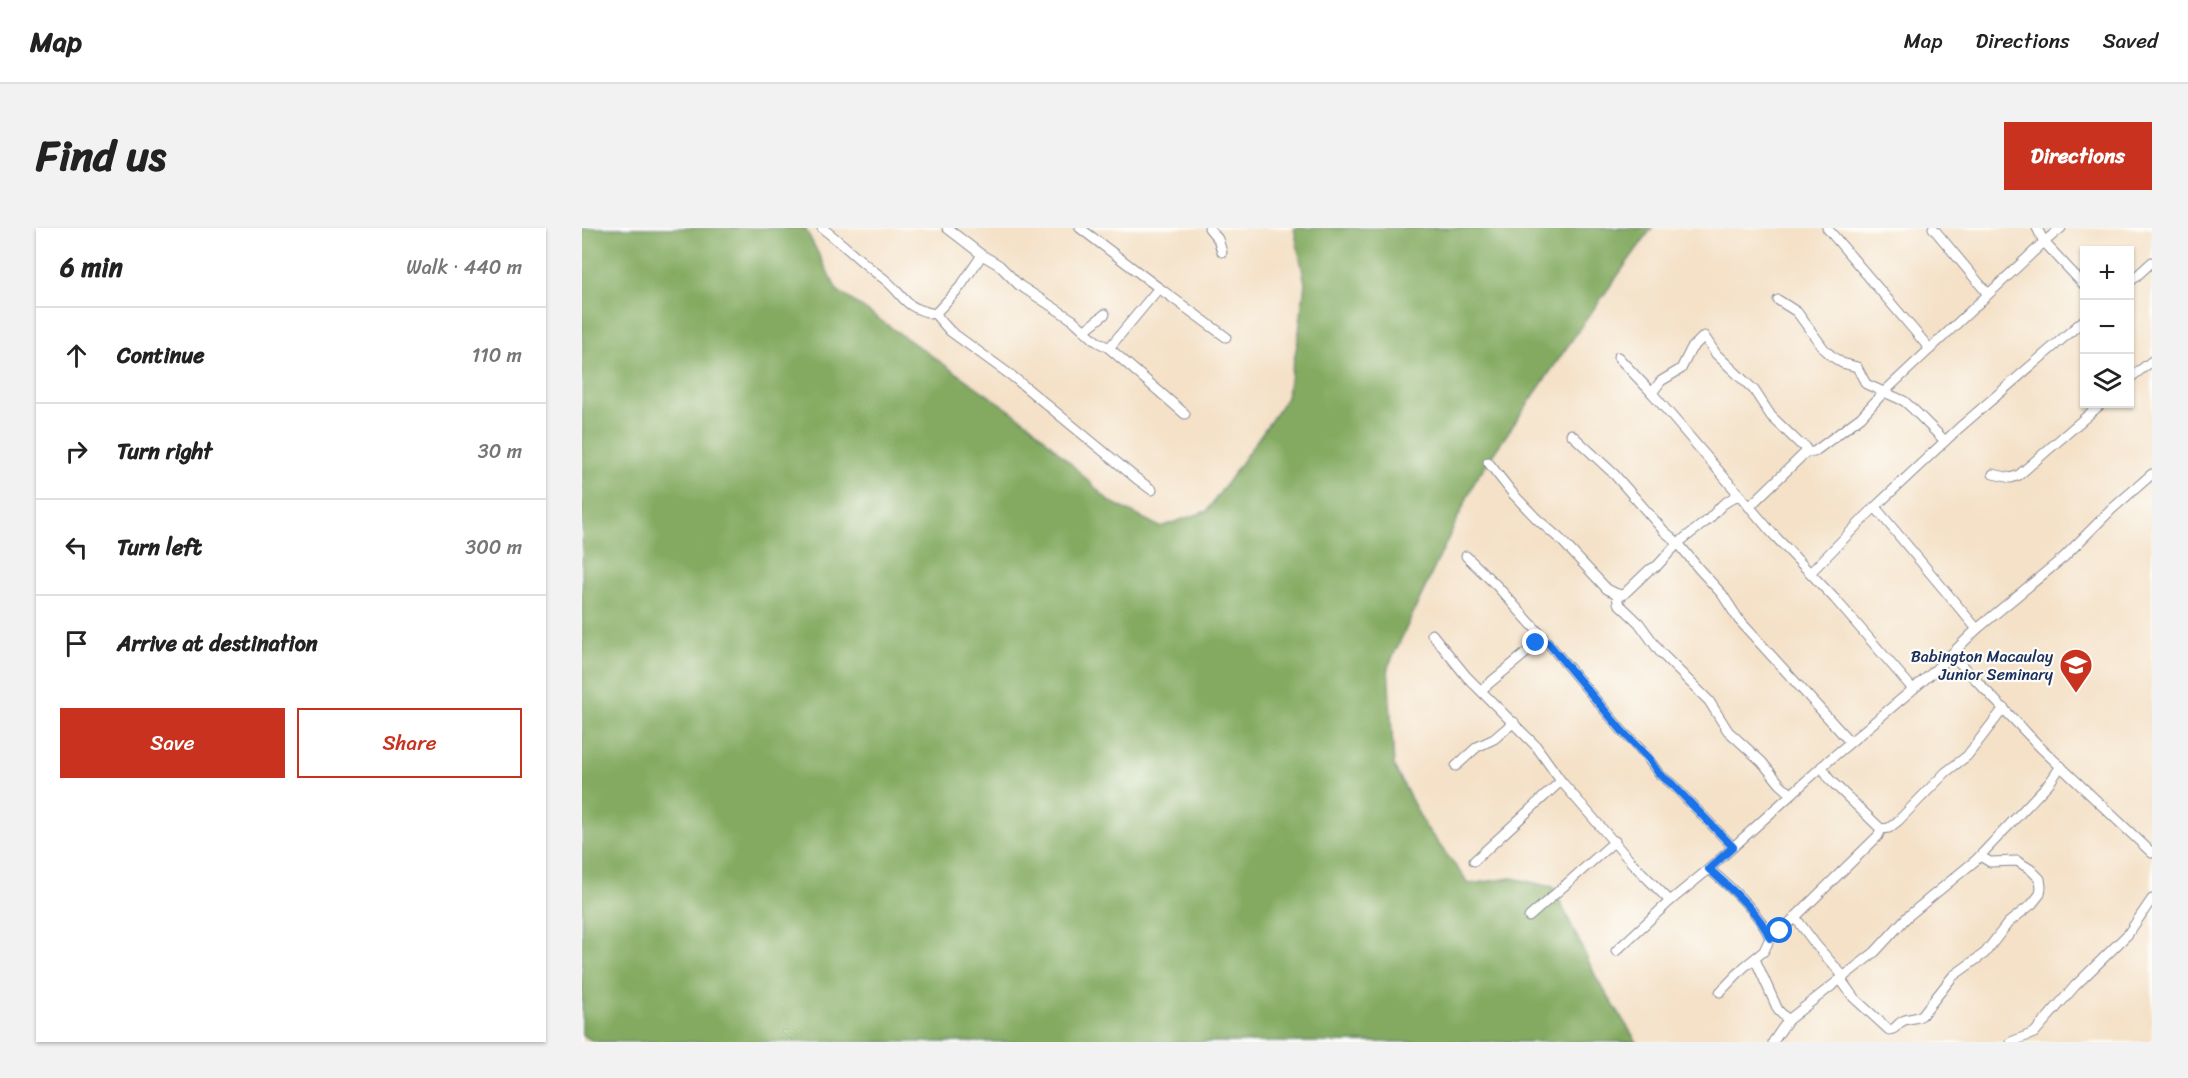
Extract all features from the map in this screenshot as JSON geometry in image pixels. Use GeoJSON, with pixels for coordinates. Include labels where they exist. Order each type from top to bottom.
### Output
{"type":"FeatureCollection","features":[{"type":"Feature","properties":{"kind":"street"},"geometry":{"type":"LineString","coordinates":[[822,228],[846,246],[867,268],[883,279],[909,306],[935,314],[950,331],[1012,376],[1152,490]]}},
{"type":"Feature","properties":{"kind":"street"},"geometry":{"type":"LineString","coordinates":[[947,228],[999,265],[1019,285],[1054,306],[1096,341],[1109,348],[1185,414]]}},
{"type":"Feature","properties":{"kind":"street"},"geometry":{"type":"LineString","coordinates":[[1080,228],[1226,337]]}},
{"type":"Feature","properties":{"kind":"street"},"geometry":{"type":"LineString","coordinates":[[1209,228],[1218,239],[1222,252]]}},
{"type":"Feature","properties":{"kind":"street"},"geometry":{"type":"LineString","coordinates":[[1827,228],[1930,349]]}},
{"type":"Feature","properties":{"kind":"street"},"geometry":{"type":"LineString","coordinates":[[1932,228],[1988,294]]}},
{"type":"Feature","properties":{"kind":"street"},"geometry":{"type":"LineString","coordinates":[[2037,228],[2044,242],[2080,280]]}},
{"type":"Feature","properties":{"kind":"street"},"geometry":{"type":"LineString","coordinates":[[1749,507],[1806,452],[1814,452],[1861,417],[1883,393],[2061,228]]}},
{"type":"Feature","properties":{"kind":"street"},"geometry":{"type":"LineString","coordinates":[[935,314],[960,287],[982,255]]}},
{"type":"Feature","properties":{"kind":"street"},"geometry":{"type":"LineString","coordinates":[[2134,278],[2152,262]]}},
{"type":"Feature","properties":{"kind":"street"},"geometry":{"type":"LineString","coordinates":[[1109,348],[1160,288]]}},
{"type":"Feature","properties":{"kind":"street"},"geometry":{"type":"LineString","coordinates":[[1778,300],[1797,312],[1828,353],[1842,363],[1857,367],[1866,384],[1893,396],[1914,410],[1945,441]]}},
{"type":"Feature","properties":{"kind":"street"},"geometry":{"type":"LineString","coordinates":[[1085,330],[1105,314]]}},
{"type":"Feature","properties":{"kind":"street"},"geometry":{"type":"LineString","coordinates":[[1811,572],[1945,441],[2080,324]]}},
{"type":"Feature","properties":{"kind":"street"},"geometry":{"type":"LineString","coordinates":[[1652,393],[1661,381],[1681,369],[1691,350],[1704,336],[1716,354],[1754,390],[1771,417],[1805,446],[1806,452]]}},
{"type":"Feature","properties":{"kind":"street"},"geometry":{"type":"LineString","coordinates":[[1618,357],[1652,393],[1739,496],[1811,572],[1912,688]]}},
{"type":"Feature","properties":{"kind":"street"},"geometry":{"type":"LineString","coordinates":[[2134,375],[2152,361]]}},
{"type":"Feature","properties":{"kind":"street"},"geometry":{"type":"LineString","coordinates":[[1993,474],[2011,478],[2019,475],[2096,408]]}},
{"type":"Feature","properties":{"kind":"street"},"geometry":{"type":"LineString","coordinates":[[1571,434],[1614,474],[1664,531],[1678,543],[1722,594],[1739,620],[1850,742]]}},
{"type":"Feature","properties":{"kind":"street"},"geometry":{"type":"LineString","coordinates":[[1488,462],[1514,495],[1561,540],[1607,590],[1623,595],[1728,500],[1739,496]]}},
{"type":"Feature","properties":{"kind":"street"},"geometry":{"type":"LineString","coordinates":[[1616,951],[1822,766],[1952,655],[1977,629],[2064,557],[2112,508],[2152,474]]}},
{"type":"Feature","properties":{"kind":"street"},"geometry":{"type":"LineString","coordinates":[[1875,507],[1977,629]]}},
{"type":"Feature","properties":{"kind":"street"},"geometry":{"type":"LineString","coordinates":[[1466,556],[1497,586],[1623,732],[1644,753],[1659,774],[1672,784],[1733,847]]}},
{"type":"Feature","properties":{"kind":"street"},"geometry":{"type":"LineString","coordinates":[[1617,594],[1618,603],[1639,623],[1660,652],[1709,701],[1728,731],[1762,762],[1791,794]]}},
{"type":"Feature","properties":{"kind":"street"},"geometry":{"type":"LineString","coordinates":[[1432,634],[1467,677],[1514,722],[1551,764],[1561,781],[1631,862],[1670,901]]}},
{"type":"Feature","properties":{"kind":"street"},"geometry":{"type":"LineString","coordinates":[[1481,690],[1543,639]]}},
{"type":"Feature","properties":{"kind":"street"},"geometry":{"type":"LineString","coordinates":[[1952,655],[2061,766],[2152,853]]}},
{"type":"Feature","properties":{"kind":"street"},"geometry":{"type":"LineString","coordinates":[[1881,829],[1889,828],[1898,821],[1946,772],[1967,756],[2004,708]]}},
{"type":"Feature","properties":{"kind":"street"},"geometry":{"type":"LineString","coordinates":[[1456,766],[1477,747],[1494,739],[1514,722]]}},
{"type":"Feature","properties":{"kind":"street"},"geometry":{"type":"LineString","coordinates":[[1822,766],[1829,779],[1881,829]]}},
{"type":"Feature","properties":{"kind":"street"},"geometry":{"type":"LineString","coordinates":[[1773,1042],[1788,1020],[1875,952],[1907,917],[1980,856],[2050,782],[2061,766]]}},
{"type":"Feature","properties":{"kind":"street"},"geometry":{"type":"LineString","coordinates":[[1474,861],[1561,781]]}},
{"type":"Feature","properties":{"kind":"street"},"geometry":{"type":"LineString","coordinates":[[1720,993],[1744,967],[1764,951],[1770,938],[1795,917],[1878,836],[1881,829]]}},
{"type":"Feature","properties":{"kind":"street"},"geometry":{"type":"LineString","coordinates":[[1529,917],[1615,841]]}},
{"type":"Feature","properties":{"kind":"street"},"geometry":{"type":"LineString","coordinates":[[1795,917],[1842,978],[1854,998],[1889,1030],[1896,1029],[1901,1022],[1917,1019],[1922,1015],[1953,976],[1985,953],[2008,923],[2032,904],[2040,894],[2042,887],[2040,879],[2030,868],[2018,861],[1990,862],[1980,856]]}},
{"type":"Feature","properties":{"kind":"street"},"geometry":{"type":"LineString","coordinates":[[1709,869],[1739,897],[1767,930],[1770,938]]}},
{"type":"Feature","properties":{"kind":"street"},"geometry":{"type":"LineString","coordinates":[[2011,1042],[2034,1033],[2075,986],[2128,934],[2152,899]]}},
{"type":"Feature","properties":{"kind":"street"},"geometry":{"type":"LineString","coordinates":[[1755,959],[1778,1010],[1788,1020]]}},
{"type":"Feature","properties":{"kind":"green space"},"geometry":{"type":"Polygon","coordinates":[[[582,228],[805,228],[837,290],[1031,425],[1109,501],[1160,527],[1207,511],[1286,399],[1298,340],[1305,283],[1294,228],[1652,228],[1476,479],[1388,667],[1394,766],[1425,826],[1469,884],[1512,878],[1553,887],[1597,979],[1637,1042],[595,1042],[582,1035],[582,228]]]}},
{"type":"Feature","properties":{"kind":"place","name":"Babington Macaulay Junior Seminary"},"geometry":{"type":"Point","coordinates":[2076,694]}},
{"type":"Feature","properties":{"kind":"route"},"geometry":{"type":"LineString","coordinates":[[1536,643],[1543,639],[1549,644],[1623,732],[1644,753],[1659,774],[1672,784],[1733,847],[1709,869],[1739,897],[1767,930],[1770,938],[1780,931]]}}]}
